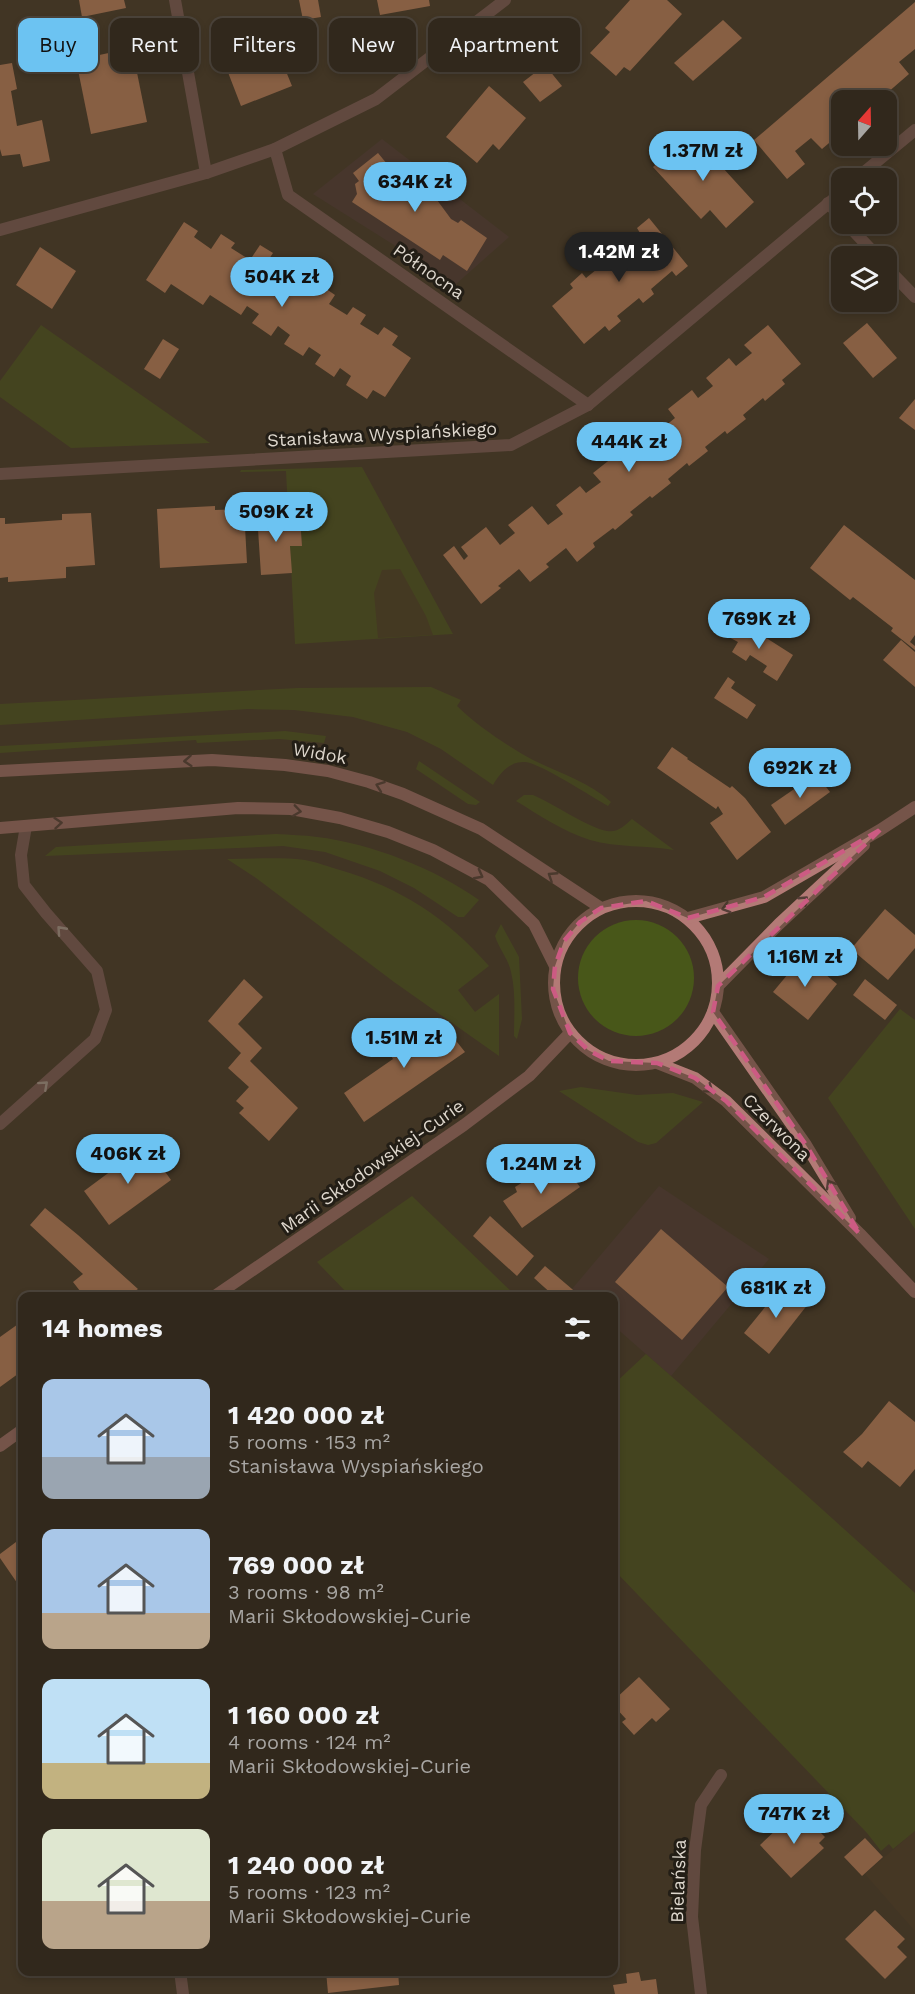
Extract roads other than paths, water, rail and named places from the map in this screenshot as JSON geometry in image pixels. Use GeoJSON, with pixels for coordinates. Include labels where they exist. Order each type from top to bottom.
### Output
{"type":"FeatureCollection","features":[{"type":"Feature","properties":{"kind":"main road","name":"Widok"},"geometry":{"type":"LineString","coordinates":[[0,771],[212,760],[285,765],[328,771],[403,794],[481,829],[601,908]]}},
{"type":"Feature","properties":{"kind":"main road"},"geometry":{"type":"LineString","coordinates":[[688,918],[764,897],[880,830],[915,807]]}},
{"type":"Feature","properties":{"kind":"main road"},"geometry":{"type":"LineString","coordinates":[[0,828],[238,808],[291,809],[340,818],[388,832],[415,843],[489,880],[534,924],[555,966]]}},
{"type":"Feature","properties":{"kind":"main road"},"geometry":{"type":"LineString","coordinates":[[718,986],[779,924],[880,830]]}},
{"type":"Feature","properties":{"kind":"main road"},"geometry":{"type":"LineString","coordinates":[[623,901],[646,901],[668,907],[688,918],[705,938],[716,961],[718,986],[713,1012],[701,1034],[681,1052],[657,1063],[633,1066],[609,1061],[588,1050],[570,1033],[558,1012],[553,989],[555,966],[564,941],[580,922],[601,908],[623,901]]}},
{"type":"Feature","properties":{"kind":"main road","name":"Czerwona"},"geometry":{"type":"LineString","coordinates":[[713,1012],[806,1145],[860,1234]]}},
{"type":"Feature","properties":{"kind":"main road","name":"Marii Skłodowskiej-Curie"},"geometry":{"type":"LineString","coordinates":[[221,1292],[464,1125],[528,1076],[570,1033]]}},
{"type":"Feature","properties":{"kind":"main road","name":"Czerwona"},"geometry":{"type":"LineString","coordinates":[[657,1063],[695,1078],[726,1101],[915,1292]]}},
{"type":"Feature","properties":{"kind":"main road"},"geometry":{"type":"LineString","coordinates":[[0,1446],[18,1433]]}},
{"type":"Feature","properties":{"kind":"street"},"geometry":{"type":"LineString","coordinates":[[175,0],[207,173]]}},
{"type":"Feature","properties":{"kind":"street"},"geometry":{"type":"LineString","coordinates":[[0,230],[207,173],[275,149],[376,99],[498,3]]}},
{"type":"Feature","properties":{"kind":"street"},"geometry":{"type":"LineString","coordinates":[[869,168],[915,130]]}},
{"type":"Feature","properties":{"kind":"street","name":"Północna"},"geometry":{"type":"LineString","coordinates":[[275,149],[288,195],[588,405]]}},
{"type":"Feature","properties":{"kind":"street","name":"Stanisława Wyspiańskiego"},"geometry":{"type":"LineString","coordinates":[[0,474],[511,445],[588,405],[831,201]]}},
{"type":"Feature","properties":{"kind":"street"},"geometry":{"type":"LineString","coordinates":[[828,203],[831,206]]}},
{"type":"Feature","properties":{"kind":"street"},"geometry":{"type":"LineString","coordinates":[[856,234],[868,246]]}},
{"type":"Feature","properties":{"kind":"street"},"geometry":{"type":"LineString","coordinates":[[897,278],[915,297]]}},
{"type":"Feature","properties":{"kind":"street"},"geometry":{"type":"LineString","coordinates":[[0,1124],[95,1039],[106,1010],[97,970],[24,885],[21,855],[26,826]]}},
{"type":"Feature","properties":{"kind":"street","name":"Bielańska"},"geometry":{"type":"LineString","coordinates":[[701,1994],[692,1917],[695,1851],[701,1805],[721,1775]]}},
{"type":"Feature","properties":{"kind":"street"},"geometry":{"type":"LineString","coordinates":[[181,1976],[183,1994]]}}]}
